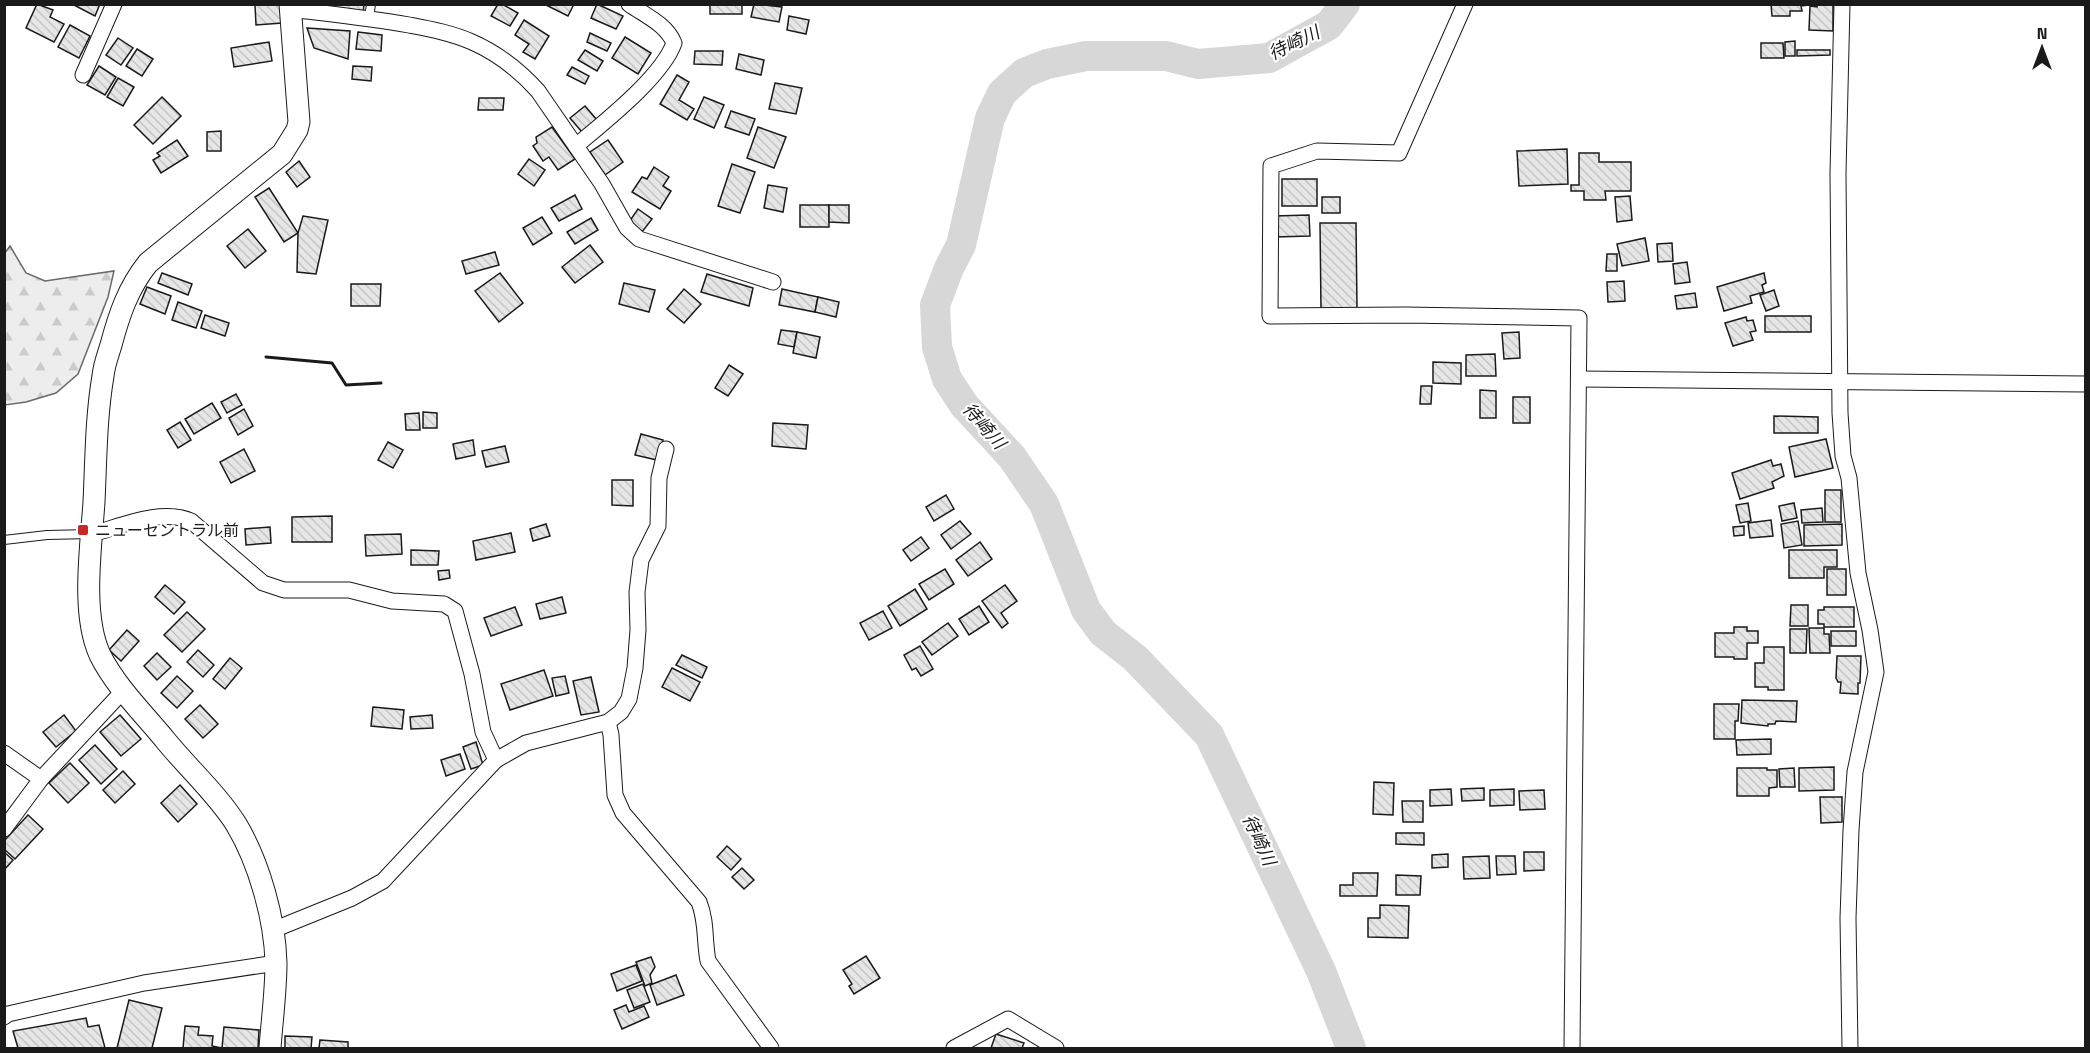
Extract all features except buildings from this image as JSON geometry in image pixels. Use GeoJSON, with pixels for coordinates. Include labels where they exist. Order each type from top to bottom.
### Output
{"type":"FeatureCollection","features":[{"type":"Feature","properties":{"kind":"street"},"geometry":{"type":"LineString","coordinates":[[83,75],[114,4]]}},
{"type":"Feature","properties":{"kind":"street"},"geometry":{"type":"LineString","coordinates":[[576,146],[624,105],[670,56],[674,44],[670,33],[628,4]]}},
{"type":"Feature","properties":{"kind":"street"},"geometry":{"type":"LineString","coordinates":[[1465,4],[1399,153],[1317,152],[1271,166],[1270,316],[1405,315],[1579,318],[1572,1048]]}},
{"type":"Feature","properties":{"kind":"street"},"geometry":{"type":"LineString","coordinates":[[1842,4],[1838,173],[1839,382],[1843,456],[1849,478],[1858,573],[1876,672],[1855,772],[1848,918],[1850,1048]]}},
{"type":"Feature","properties":{"kind":"street"},"geometry":{"type":"LineString","coordinates":[[270,1048],[276,963],[273,930],[258,870],[235,823],[124,690],[102,658],[92,626],[90,588],[97,424],[103,374],[123,304],[148,263],[282,154],[297,130],[299,105],[290,7],[370,11],[461,38],[495,54],[538,91],[602,184],[627,228],[639,239],[773,282]]}},
{"type":"Feature","properties":{"kind":"street"},"geometry":{"type":"LineString","coordinates":[[1580,379],[2085,384]]}},
{"type":"Feature","properties":{"kind":"street"},"geometry":{"type":"LineString","coordinates":[[273,930],[352,898],[383,881],[496,760],[526,743],[608,722],[621,712],[629,699],[635,668],[638,630],[637,592],[641,560],[658,526],[659,478],[666,449]]}},
{"type":"Feature","properties":{"kind":"street"},"geometry":{"type":"LineString","coordinates":[[92,534],[157,516],[179,516],[190,521],[263,583],[284,590],[349,590],[392,601],[444,604],[455,611],[472,674],[483,732],[496,760]]}},
{"type":"Feature","properties":{"kind":"street"},"geometry":{"type":"LineString","coordinates":[[4,829],[41,779],[124,690]]}},
{"type":"Feature","properties":{"kind":"street"},"geometry":{"type":"LineString","coordinates":[[608,722],[615,795],[623,813],[699,902],[705,917],[705,946],[708,962],[771,1048]]}},
{"type":"Feature","properties":{"kind":"street"},"geometry":{"type":"LineString","coordinates":[[4,753],[41,779]]}},
{"type":"Feature","properties":{"kind":"street"},"geometry":{"type":"LineString","coordinates":[[4,1017],[8,1014],[144,983],[276,963]]}},
{"type":"Feature","properties":{"kind":"street"},"geometry":{"type":"LineString","coordinates":[[954,1048],[1008,1019],[1056,1048]]}},
{"type":"Feature","properties":{"kind":"lane"},"geometry":{"type":"LineString","coordinates":[[4,540],[47,535],[92,534]]}},
{"type":"Feature","properties":{"kind":"green space"},"geometry":{"type":"Polygon","coordinates":[[[10,246],[26,273],[45,281],[114,271],[108,297],[78,374],[56,393],[26,402],[5,405],[4,254],[10,246]]]}},
{"type":"Feature","properties":{"kind":"waterway","name":"待崎川"},"geometry":{"type":"LineString","coordinates":[[1345,4],[1329,25],[1269,58],[1198,64],[1166,56],[1086,56],[1047,64],[1024,73],[1002,93],[990,118],[961,245],[949,268],[935,305],[937,347],[947,379],[964,405],[1012,457],[1044,504],[1086,610],[1103,633],[1135,658],[1209,735],[1321,971],[1351,1048]]}},
{"type":"Feature","properties":{"kind":"wall"},"geometry":{"type":"LineString","coordinates":[[266,357],[332,363],[346,385],[381,383]]}},
{"type":"Feature","properties":{"kind":"place","name":"ニューセントラル前"},"geometry":{"type":"Point","coordinates":[83,530]}}]}
